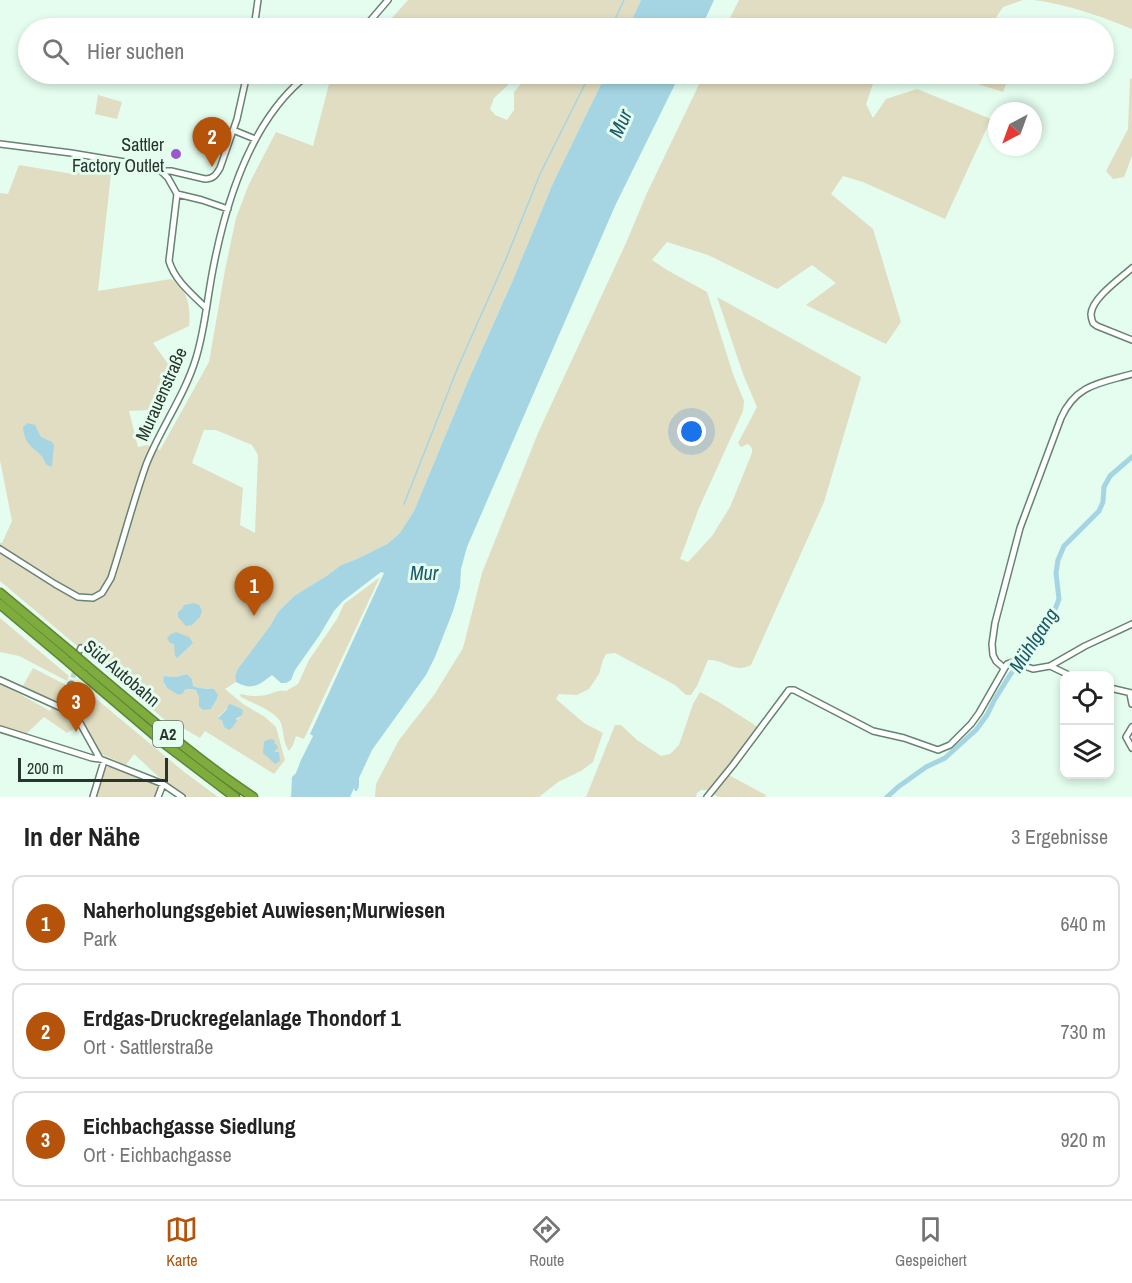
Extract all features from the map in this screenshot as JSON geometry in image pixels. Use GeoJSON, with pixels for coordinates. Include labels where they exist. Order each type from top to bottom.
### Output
{"type":"FeatureCollection","features":[{"type":"Feature","properties":{"kind":"highway","name":"Süd Autobahn"},"geometry":{"type":"LineString","coordinates":[[0,593],[78,650],[86,671],[164,743],[235,797]]}},
{"type":"Feature","properties":{"kind":"highway","name":"Süd Autobahn"},"geometry":{"type":"LineString","coordinates":[[0,604],[69,662],[86,671],[253,797]]}},
{"type":"Feature","properties":{"kind":"street"},"geometry":{"type":"LineString","coordinates":[[255,18],[258,0]]}},
{"type":"Feature","properties":{"kind":"street"},"geometry":{"type":"LineString","coordinates":[[372,18],[388,0]]}},
{"type":"Feature","properties":{"kind":"street"},"geometry":{"type":"LineString","coordinates":[[164,173],[171,171],[201,178],[212,177],[220,168],[237,119],[245,84]]}},
{"type":"Feature","properties":{"kind":"street","name":"Murauenstraße"},"geometry":{"type":"LineString","coordinates":[[0,549],[55,585],[78,597],[93,598],[106,588],[147,465],[195,361],[202,337],[214,266],[228,209],[239,177],[269,115],[298,84]]}},
{"type":"Feature","properties":{"kind":"street"},"geometry":{"type":"LineString","coordinates":[[233,130],[255,140]]}},
{"type":"Feature","properties":{"kind":"street"},"geometry":{"type":"LineString","coordinates":[[0,144],[81,154],[131,163],[164,173],[177,194],[170,261],[175,276],[206,309]]}},
{"type":"Feature","properties":{"kind":"street"},"geometry":{"type":"LineString","coordinates":[[177,194],[228,209]]}},
{"type":"Feature","properties":{"kind":"street"},"geometry":{"type":"LineString","coordinates":[[1132,268],[1100,297],[1091,315],[1093,323],[1097,326],[1132,340]]}},
{"type":"Feature","properties":{"kind":"street"},"geometry":{"type":"LineString","coordinates":[[1004,668],[995,658],[992,649],[995,623],[1020,528],[1063,413],[1076,396],[1089,387],[1132,374]]}},
{"type":"Feature","properties":{"kind":"street"},"geometry":{"type":"LineString","coordinates":[[707,797],[789,690],[794,690],[873,731],[904,738],[938,750],[950,745],[972,724],[1009,663],[1033,669],[1050,666],[1085,646],[1132,624]]}},
{"type":"Feature","properties":{"kind":"street"},"geometry":{"type":"LineString","coordinates":[[1050,666],[1062,671]]}},
{"type":"Feature","properties":{"kind":"street"},"geometry":{"type":"LineString","coordinates":[[0,680],[75,714]]}},
{"type":"Feature","properties":{"kind":"street"},"geometry":{"type":"LineString","coordinates":[[71,685],[75,714],[102,760],[93,797]]}},
{"type":"Feature","properties":{"kind":"street"},"geometry":{"type":"LineString","coordinates":[[1114,689],[1131,694],[1132,704]]}},
{"type":"Feature","properties":{"kind":"street"},"geometry":{"type":"LineString","coordinates":[[1132,727],[1126,737],[1132,747]]}},
{"type":"Feature","properties":{"kind":"street"},"geometry":{"type":"LineString","coordinates":[[0,729],[102,760],[163,784],[182,797]]}},
{"type":"Feature","properties":{"kind":"street"},"geometry":{"type":"LineString","coordinates":[[159,797],[163,784]]}},
{"type":"Feature","properties":{"kind":"shaded area"},"geometry":{"type":"Polygon","coordinates":[[[408,0],[641,0],[633,18],[392,18],[408,0]]]}},
{"type":"Feature","properties":{"kind":"shaded area"},"geometry":{"type":"Polygon","coordinates":[[[739,0],[1023,0],[1003,7],[996,18],[730,18],[739,0]]]}},
{"type":"Feature","properties":{"kind":"shaded area"},"geometry":{"type":"Polygon","coordinates":[[[1033,0],[1132,0],[1132,29],[1114,22],[1114,18],[1102,18],[1058,4],[1033,0]]]}},
{"type":"Feature","properties":{"kind":"shaded area"},"geometry":{"type":"Polygon","coordinates":[[[1132,78],[1132,156],[1124,177],[1113,179],[1106,171],[1128,129],[1130,79],[1132,78]]]}},
{"type":"Feature","properties":{"kind":"shaded area"},"geometry":{"type":"Polygon","coordinates":[[[329,84],[508,84],[494,98],[490,109],[495,115],[507,120],[514,110],[514,92],[521,84],[601,84],[553,183],[414,511],[399,534],[387,544],[341,565],[294,596],[278,612],[237,670],[236,682],[225,689],[276,727],[285,760],[274,774],[205,731],[200,738],[183,728],[178,731],[0,581],[0,543],[12,521],[0,460],[0,193],[8,194],[19,165],[73,174],[76,158],[112,165],[98,291],[171,279],[185,294],[189,306],[189,326],[153,343],[171,368],[160,394],[161,399],[153,410],[129,411],[138,447],[147,445],[160,450],[209,362],[236,218],[249,184],[276,132],[313,146],[329,84]],[[204,430],[192,463],[243,488],[240,525],[255,533],[258,455],[252,445],[216,430],[204,430]],[[187,674],[176,677],[164,676],[164,685],[179,694],[191,689],[196,690],[199,698],[211,709],[218,695],[208,688],[193,686],[192,679],[187,674]],[[231,704],[218,717],[224,727],[239,718],[242,709],[231,704]]]}},
{"type":"Feature","properties":{"kind":"shaded area"},"geometry":{"type":"Polygon","coordinates":[[[699,84],[873,84],[866,104],[873,118],[886,99],[917,89],[988,118],[988,126],[945,219],[863,182],[843,176],[831,194],[873,229],[901,322],[886,344],[806,305],[836,283],[812,265],[777,289],[708,255],[667,242],[652,260],[707,292],[744,401],[743,411],[699,508],[680,559],[688,562],[712,536],[730,507],[752,453],[752,448],[748,444],[741,447],[738,443],[757,407],[743,374],[717,297],[861,377],[824,502],[751,665],[739,668],[708,660],[697,686],[691,695],[686,695],[675,685],[615,653],[606,654],[599,674],[589,689],[577,695],[559,694],[556,699],[584,723],[603,733],[593,762],[581,771],[558,782],[539,797],[375,797],[376,784],[399,740],[434,695],[463,648],[482,573],[538,433],[647,193],[699,84]]]}},
{"type":"Feature","properties":{"kind":"shaded area"},"geometry":{"type":"Polygon","coordinates":[[[978,84],[1006,84],[1003,92],[978,84]]]}},
{"type":"Feature","properties":{"kind":"shaded area"},"geometry":{"type":"Polygon","coordinates":[[[98,95],[122,102],[117,119],[95,114],[98,95]]]}},
{"type":"Feature","properties":{"kind":"shaded area"},"geometry":{"type":"Polygon","coordinates":[[[380,577],[304,739],[296,736],[289,751],[279,719],[241,697],[240,694],[263,696],[286,691],[298,684],[309,660],[337,619],[344,604],[380,577]]]}},
{"type":"Feature","properties":{"kind":"shaded area"},"geometry":{"type":"Polygon","coordinates":[[[0,618],[69,676],[67,681],[19,656],[0,652],[0,618]]]}},
{"type":"Feature","properties":{"kind":"shaded area"},"geometry":{"type":"Polygon","coordinates":[[[33,668],[68,686],[69,705],[62,706],[22,687],[33,668]]]}},
{"type":"Feature","properties":{"kind":"shaded area"},"geometry":{"type":"Polygon","coordinates":[[[76,682],[183,771],[218,797],[186,797],[163,781],[134,754],[126,765],[101,754],[76,710],[73,700],[76,682]]]}},
{"type":"Feature","properties":{"kind":"shaded area"},"geometry":{"type":"Polygon","coordinates":[[[0,683],[50,711],[53,706],[61,710],[77,727],[67,733],[44,717],[25,735],[0,726],[0,683]]]}},
{"type":"Feature","properties":{"kind":"shaded area"},"geometry":{"type":"Polygon","coordinates":[[[700,692],[758,727],[725,773],[766,795],[765,797],[718,797],[708,790],[701,790],[696,797],[586,797],[615,725],[621,725],[637,740],[661,756],[670,754],[679,745],[693,704],[700,692]]]}},
{"type":"Feature","properties":{"kind":"shaded area"},"geometry":{"type":"Polygon","coordinates":[[[110,766],[161,786],[157,797],[96,797],[106,768],[110,766]]]}},
{"type":"Feature","properties":{"kind":"water"},"geometry":{"type":"Polygon","coordinates":[[[641,0],[714,0],[706,18],[633,18],[641,0]]]}},
{"type":"Feature","properties":{"kind":"water","name":"Mur"},"geometry":{"type":"Polygon","coordinates":[[[601,84],[675,84],[615,206],[467,547],[453,611],[426,675],[372,750],[359,778],[357,791],[354,788],[350,797],[291,797],[292,777],[313,736],[310,734],[384,573],[381,572],[343,601],[334,611],[295,670],[291,680],[281,683],[272,675],[259,684],[247,686],[236,682],[237,670],[278,612],[294,596],[341,565],[387,544],[399,534],[414,511],[553,183],[601,84]]]}},
{"type":"Feature","properties":{"kind":"water"},"geometry":{"type":"Polygon","coordinates":[[[28,423],[35,425],[41,437],[54,445],[51,467],[27,441],[23,427],[28,423]]]}},
{"type":"Feature","properties":{"kind":"water"},"geometry":{"type":"Polygon","coordinates":[[[194,603],[199,605],[202,611],[200,617],[192,625],[186,626],[178,617],[178,612],[184,605],[194,603]]]}},
{"type":"Feature","properties":{"kind":"water"},"geometry":{"type":"Polygon","coordinates":[[[176,632],[189,637],[193,643],[177,658],[174,644],[170,643],[167,638],[176,632]]]}},
{"type":"Feature","properties":{"kind":"water"},"geometry":{"type":"Polygon","coordinates":[[[187,674],[192,679],[193,686],[214,689],[218,695],[211,709],[203,710],[199,706],[196,690],[185,690],[179,695],[167,688],[163,680],[164,676],[176,677],[187,674]]]}},
{"type":"Feature","properties":{"kind":"water"},"geometry":{"type":"Polygon","coordinates":[[[231,704],[243,711],[229,730],[218,718],[231,704]]]}},
{"type":"Feature","properties":{"kind":"water"},"geometry":{"type":"Polygon","coordinates":[[[271,739],[278,748],[274,752],[279,752],[280,761],[275,764],[263,753],[264,742],[271,739]]]}},
{"type":"Feature","properties":{"kind":"waterway"},"geometry":{"type":"LineString","coordinates":[[616,18],[624,0]]}},
{"type":"Feature","properties":{"kind":"waterway"},"geometry":{"type":"LineString","coordinates":[[404,504],[458,367],[506,259],[540,174],[585,84]]}},
{"type":"Feature","properties":{"kind":"waterway","name":"Mühlgang"},"geometry":{"type":"LineString","coordinates":[[887,797],[926,767],[945,758],[976,730],[987,715],[1010,675],[1051,620],[1059,599],[1056,573],[1064,546],[1099,511],[1103,502],[1104,487],[1110,476],[1132,457]]}},
{"type":"Feature","properties":{"kind":"tunnel"},"geometry":{"type":"LineString","coordinates":[[71,685],[80,650]]}},
{"type":"Feature","properties":{"kind":"place","name":"Sattler Factory Outlet"},"geometry":{"type":"Point","coordinates":[176,154]}},
{"type":"Feature","properties":{"kind":"place","name":"Erdgas-Druckregelanlage Thondorf 1"},"geometry":{"type":"Point","coordinates":[212,167]}},
{"type":"Feature","properties":{"kind":"place","name":"Naherholungsgebiet Auwiesen;Murwiesen"},"geometry":{"type":"Point","coordinates":[254,616]}},
{"type":"Feature","properties":{"kind":"place","name":"Eichbachgasse Siedlung"},"geometry":{"type":"Point","coordinates":[76,732]}}]}
